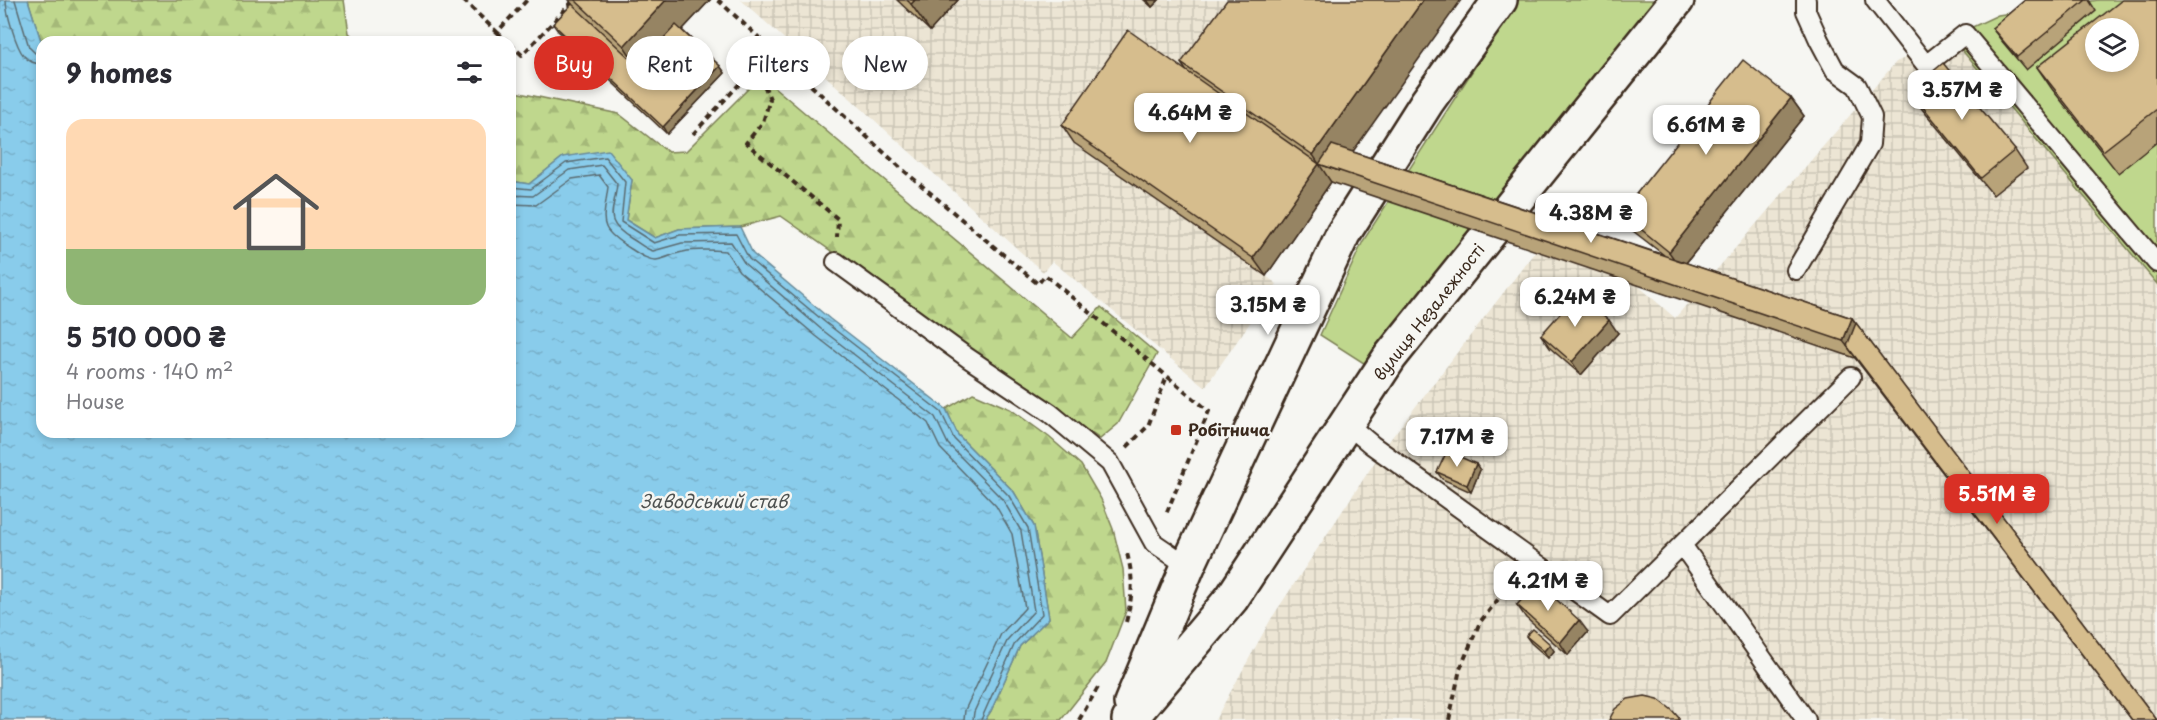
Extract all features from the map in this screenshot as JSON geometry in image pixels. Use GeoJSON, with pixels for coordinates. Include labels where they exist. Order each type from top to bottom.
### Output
{"type":"FeatureCollection","features":[{"type":"Feature","properties":{"kind":"main road"},"geometry":{"type":"LineString","coordinates":[[1124,720],[1188,566],[1343,234],[1427,102],[1500,0]]}},
{"type":"Feature","properties":{"kind":"main road","name":"вулиця Незалежності"},"geometry":{"type":"LineString","coordinates":[[1130,720],[1232,598],[1390,357],[1677,0]]}},
{"type":"Feature","properties":{"kind":"lane"},"geometry":{"type":"LineString","coordinates":[[1796,270],[1870,144],[1872,117],[1857,86],[1835,70],[1806,11],[1806,0]]}},
{"type":"Feature","properties":{"kind":"lane"},"geometry":{"type":"LineString","coordinates":[[1875,0],[1926,64],[1965,34],[2157,262]]}},
{"type":"Feature","properties":{"kind":"lane"},"geometry":{"type":"LineString","coordinates":[[836,262],[968,358],[1050,413],[1110,463],[1154,543],[1188,566]]}},
{"type":"Feature","properties":{"kind":"lane"},"geometry":{"type":"LineString","coordinates":[[1347,424],[1372,445],[1610,616],[1851,377]]}},
{"type":"Feature","properties":{"kind":"lane"},"geometry":{"type":"LineString","coordinates":[[1682,545],[1806,720]]}},
{"type":"Feature","properties":{"kind":"path"},"geometry":{"type":"LineString","coordinates":[[463,0],[501,36]]}},
{"type":"Feature","properties":{"kind":"path"},"geometry":{"type":"LineString","coordinates":[[718,0],[756,36]]}},
{"type":"Feature","properties":{"kind":"path"},"geometry":{"type":"LineString","coordinates":[[497,32],[524,1]]}},
{"type":"Feature","properties":{"kind":"path"},"geometry":{"type":"LineString","coordinates":[[516,49],[522,55],[571,1]]}},
{"type":"Feature","properties":{"kind":"path"},"geometry":{"type":"LineString","coordinates":[[693,134],[734,90]]}},
{"type":"Feature","properties":{"kind":"path"},"geometry":{"type":"LineString","coordinates":[[766,90],[770,99],[763,122],[746,143],[838,219],[836,262]]}},
{"type":"Feature","properties":{"kind":"path"},"geometry":{"type":"LineString","coordinates":[[815,90],[902,169],[1038,284],[1045,275],[1209,411],[1154,543]]}},
{"type":"Feature","properties":{"kind":"path"},"geometry":{"type":"LineString","coordinates":[[1110,463],[1148,426],[1167,376]]}},
{"type":"Feature","properties":{"kind":"path"},"geometry":{"type":"LineString","coordinates":[[1125,626],[1132,599],[1132,570],[1126,548]]}},
{"type":"Feature","properties":{"kind":"path"},"geometry":{"type":"LineString","coordinates":[[1449,720],[1460,669],[1480,622],[1530,558]]}},
{"type":"Feature","properties":{"kind":"path"},"geometry":{"type":"LineString","coordinates":[[1078,720],[1106,676]]}},
{"type":"Feature","properties":{"kind":"shaded area"},"geometry":{"type":"Polygon","coordinates":[[[741,0],[1461,0],[1266,276],[1277,284],[1205,387],[1052,261],[1043,272],[830,80],[830,36],[781,36],[741,0]]]}},
{"type":"Feature","properties":{"kind":"shaded area"},"geometry":{"type":"Polygon","coordinates":[[[1951,37],[2157,284],[2157,720],[1215,720],[1271,619],[1386,445],[1561,218],[1675,318],[1896,62],[1951,37]]]}},
{"type":"Feature","properties":{"kind":"green space"},"geometry":{"type":"Polygon","coordinates":[[[28,0],[344,0],[349,33],[352,36],[39,36],[28,0]]]}},
{"type":"Feature","properties":{"kind":"green space"},"geometry":{"type":"Polygon","coordinates":[[[1518,0],[1656,0],[1370,367],[1320,335],[1363,241],[1518,0]]]}},
{"type":"Feature","properties":{"kind":"green space"},"geometry":{"type":"Polygon","coordinates":[[[2098,0],[2157,0],[2157,284],[1951,37],[1998,15],[2098,0]]]}},
{"type":"Feature","properties":{"kind":"green space"},"geometry":{"type":"Polygon","coordinates":[[[747,90],[778,90],[1072,338],[1101,307],[1157,354],[1118,424],[1100,439],[781,216],[740,227],[679,229],[655,238],[626,220],[632,180],[563,157],[529,184],[516,182],[516,92],[619,114],[668,152],[686,151],[747,90]]]}},
{"type":"Feature","properties":{"kind":"green space"},"geometry":{"type":"Polygon","coordinates":[[[973,393],[1010,409],[1049,437],[1081,465],[1101,499],[1113,529],[1123,569],[1126,611],[1106,663],[1061,720],[985,720],[1020,646],[1049,618],[1034,526],[1014,492],[958,435],[946,409],[973,393]]]}},
{"type":"Feature","properties":{"kind":"water","name":"Заводський став"},"geometry":{"type":"Polygon","coordinates":[[[0,0],[28,0],[39,36],[36,36],[36,438],[516,438],[516,182],[529,184],[563,157],[608,150],[632,180],[626,220],[655,238],[679,229],[740,227],[753,254],[830,319],[946,409],[958,435],[1014,492],[1034,526],[1049,618],[1020,646],[985,720],[0,720],[0,0]]]}},
{"type":"Feature","properties":{"kind":"building"},"geometry":{"type":"Polygon","coordinates":[[[575,0],[666,0],[633,36],[626,36],[624,46],[575,0]]]}},
{"type":"Feature","properties":{"kind":"building"},"geometry":{"type":"Polygon","coordinates":[[[1227,0],[1423,0],[1313,155],[1181,63],[1227,0]]]}},
{"type":"Feature","properties":{"kind":"building"},"geometry":{"type":"Polygon","coordinates":[[[2025,0],[2086,0],[2017,57],[1992,28],[2025,0]]]}},
{"type":"Feature","properties":{"kind":"building"},"geometry":{"type":"Polygon","coordinates":[[[2122,0],[2157,0],[2157,109],[2103,151],[2037,67],[2085,29],[2085,72],[2139,72],[2139,18],[2099,18],[2122,0]]]}},
{"type":"Feature","properties":{"kind":"building"},"geometry":{"type":"Polygon","coordinates":[[[572,4],[606,36],[566,36],[553,24],[572,4]]]}},
{"type":"Feature","properties":{"kind":"building"},"geometry":{"type":"Polygon","coordinates":[[[676,25],[688,36],[666,36],[676,25]]]}},
{"type":"Feature","properties":{"kind":"building"},"geometry":{"type":"Polygon","coordinates":[[[1128,30],[1319,164],[1253,258],[1062,125],[1128,30]]]}},
{"type":"Feature","properties":{"kind":"building"},"geometry":{"type":"Polygon","coordinates":[[[614,43],[626,55],[626,90],[698,90],[663,127],[614,81],[614,43]]]}},
{"type":"Feature","properties":{"kind":"building"},"geometry":{"type":"Polygon","coordinates":[[[714,60],[720,66],[714,72],[714,60]]]}},
{"type":"Feature","properties":{"kind":"building"},"geometry":{"type":"Polygon","coordinates":[[[1743,60],[1791,98],[1669,252],[1621,213],[1743,60]]]}},
{"type":"Feature","properties":{"kind":"building"},"geometry":{"type":"Polygon","coordinates":[[[1943,63],[2015,150],[1981,178],[1910,91],[1943,63]]]}},
{"type":"Feature","properties":{"kind":"building"},"geometry":{"type":"Polygon","coordinates":[[[1332,145],[1852,318],[1843,341],[1319,164],[1332,145]]]}},
{"type":"Feature","properties":{"kind":"building"},"geometry":{"type":"Polygon","coordinates":[[[1578,293],[1609,320],[1572,362],[1541,335],[1578,293]]]}},
{"type":"Feature","properties":{"kind":"building"},"geometry":{"type":"Polygon","coordinates":[[[1856,323],[2157,720],[2132,720],[1847,346],[1856,323]]]}},
{"type":"Feature","properties":{"kind":"building"},"geometry":{"type":"Polygon","coordinates":[[[1447,451],[1476,464],[1467,485],[1437,472],[1447,451]]]}},
{"type":"Feature","properties":{"kind":"building"},"geometry":{"type":"Polygon","coordinates":[[[1537,582],[1579,620],[1560,643],[1517,605],[1537,582]]]}},
{"type":"Feature","properties":{"kind":"building"},"geometry":{"type":"Polygon","coordinates":[[[1533,629],[1550,644],[1544,651],[1526,636],[1533,629]]]}},
{"type":"Feature","properties":{"kind":"building"},"geometry":{"type":"Polygon","coordinates":[[[1645,696],[1658,699],[1672,710],[1679,720],[1609,720],[1615,709],[1628,699],[1645,696]]]}},
{"type":"Feature","properties":{"kind":"place","name":"Робітнича"},"geometry":{"type":"Point","coordinates":[1176,430]}}]}
